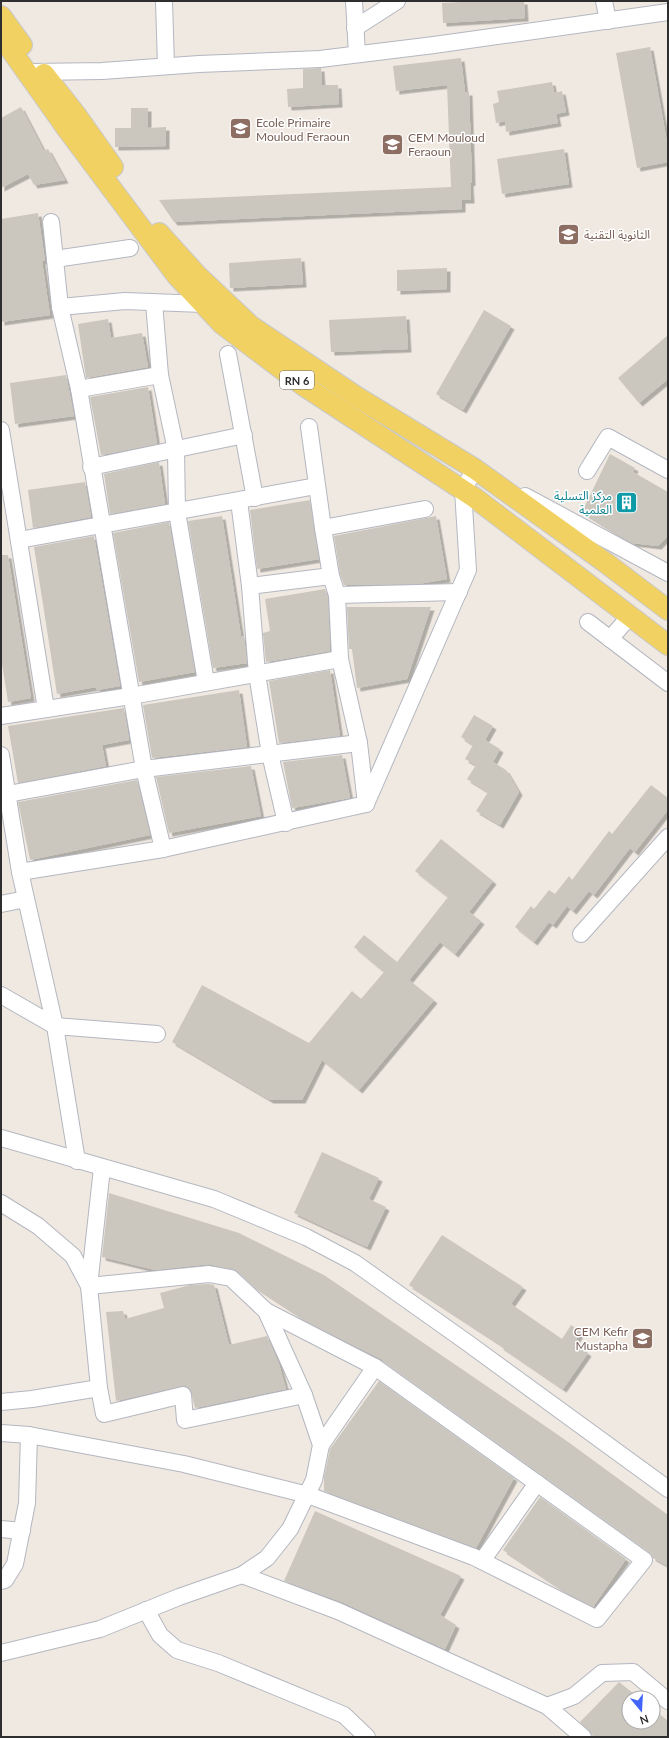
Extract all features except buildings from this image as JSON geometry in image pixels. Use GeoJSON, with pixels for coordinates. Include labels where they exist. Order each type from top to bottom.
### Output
{"type":"FeatureCollection","features":[{"type":"Feature","properties":{"kind":"main road","name":"RN 6"},"geometry":{"type":"LineString","coordinates":[[1,16],[35,72],[177,276],[222,324],[304,386],[463,490],[668,645]]}},
{"type":"Feature","properties":{"kind":"main road","name":"RN 6"},"geometry":{"type":"LineString","coordinates":[[1,36],[77,116],[157,230],[197,275],[251,326],[358,397],[475,469],[606,563],[668,610]]}},
{"type":"Feature","properties":{"kind":"street"},"geometry":{"type":"LineString","coordinates":[[164,1],[166,66]]}},
{"type":"Feature","properties":{"kind":"street"},"geometry":{"type":"LineString","coordinates":[[354,1],[357,54]]}},
{"type":"Feature","properties":{"kind":"street"},"geometry":{"type":"LineString","coordinates":[[356,28],[397,1]]}},
{"type":"Feature","properties":{"kind":"street"},"geometry":{"type":"LineString","coordinates":[[604,1],[608,21]]}},
{"type":"Feature","properties":{"kind":"street"},"geometry":{"type":"LineString","coordinates":[[35,72],[102,71],[166,66],[320,59],[668,12]]}},
{"type":"Feature","properties":{"kind":"street"},"geometry":{"type":"LineString","coordinates":[[51,222],[60,307],[79,390],[144,769],[163,849]]}},
{"type":"Feature","properties":{"kind":"street"},"geometry":{"type":"LineString","coordinates":[[55,259],[130,248]]}},
{"type":"Feature","properties":{"kind":"street"},"geometry":{"type":"LineString","coordinates":[[60,307],[125,300],[154,303],[203,304]]}},
{"type":"Feature","properties":{"kind":"street"},"geometry":{"type":"LineString","coordinates":[[154,303],[160,375],[176,450],[177,512],[206,682]]}},
{"type":"Feature","properties":{"kind":"street"},"geometry":{"type":"LineString","coordinates":[[228,354],[255,498]]}},
{"type":"Feature","properties":{"kind":"street"},"geometry":{"type":"LineString","coordinates":[[79,390],[160,375]]}},
{"type":"Feature","properties":{"kind":"street"},"geometry":{"type":"LineString","coordinates":[[309,427],[316,486],[331,576],[337,595],[340,659],[358,743],[366,804]]}},
{"type":"Feature","properties":{"kind":"street"},"geometry":{"type":"LineString","coordinates":[[1,430],[46,709]]}},
{"type":"Feature","properties":{"kind":"street"},"geometry":{"type":"LineString","coordinates":[[91,467],[244,435]]}},
{"type":"Feature","properties":{"kind":"street"},"geometry":{"type":"LineString","coordinates":[[587,472],[608,437],[668,470]]}},
{"type":"Feature","properties":{"kind":"street"},"geometry":{"type":"LineString","coordinates":[[366,804],[468,570],[463,490],[475,469],[668,573]]}},
{"type":"Feature","properties":{"kind":"street"},"geometry":{"type":"LineString","coordinates":[[19,540],[316,486]]}},
{"type":"Feature","properties":{"kind":"street"},"geometry":{"type":"LineString","coordinates":[[239,501],[250,586],[257,674],[270,754],[286,823]]}},
{"type":"Feature","properties":{"kind":"street"},"geometry":{"type":"LineString","coordinates":[[323,528],[425,509]]}},
{"type":"Feature","properties":{"kind":"street"},"geometry":{"type":"LineString","coordinates":[[250,586],[331,576]]}},
{"type":"Feature","properties":{"kind":"street"},"geometry":{"type":"LineString","coordinates":[[337,595],[459,592]]}},
{"type":"Feature","properties":{"kind":"street"},"geometry":{"type":"LineString","coordinates":[[610,639],[630,616]]}},
{"type":"Feature","properties":{"kind":"street"},"geometry":{"type":"LineString","coordinates":[[588,622],[668,683]]}},
{"type":"Feature","properties":{"kind":"street"},"geometry":{"type":"LineString","coordinates":[[1,716],[131,696],[340,659]]}},
{"type":"Feature","properties":{"kind":"street"},"geometry":{"type":"LineString","coordinates":[[8,794],[144,769],[358,743]]}},
{"type":"Feature","properties":{"kind":"street"},"geometry":{"type":"LineString","coordinates":[[1,758],[20,872],[55,1026],[77,1161]]}},
{"type":"Feature","properties":{"kind":"street"},"geometry":{"type":"LineString","coordinates":[[20,872],[163,849],[286,823],[366,804]]}},
{"type":"Feature","properties":{"kind":"street"},"geometry":{"type":"LineString","coordinates":[[581,934],[668,837]]}},
{"type":"Feature","properties":{"kind":"street"},"geometry":{"type":"LineString","coordinates":[[1,904],[26,899]]}},
{"type":"Feature","properties":{"kind":"street"},"geometry":{"type":"LineString","coordinates":[[1,995],[55,1026],[157,1034]]}},
{"type":"Feature","properties":{"kind":"street"},"geometry":{"type":"LineString","coordinates":[[1,1138],[214,1199],[306,1237],[355,1263],[668,1489]]}},
{"type":"Feature","properties":{"kind":"street"},"geometry":{"type":"LineString","coordinates":[[102,1168],[89,1286],[99,1388],[104,1414],[183,1395],[185,1420],[304,1395]]}},
{"type":"Feature","properties":{"kind":"street"},"geometry":{"type":"LineString","coordinates":[[1,1203],[38,1226],[73,1256],[89,1286]]}},
{"type":"Feature","properties":{"kind":"street"},"geometry":{"type":"LineString","coordinates":[[1,1432],[29,1435],[184,1464],[308,1495],[482,1561],[597,1619],[644,1560],[375,1367],[266,1311],[231,1278],[209,1274],[89,1286]]}},
{"type":"Feature","properties":{"kind":"street"},"geometry":{"type":"LineString","coordinates":[[266,1311],[304,1395],[322,1445]]}},
{"type":"Feature","properties":{"kind":"street"},"geometry":{"type":"LineString","coordinates":[[1,1653],[100,1629],[146,1610],[242,1575],[267,1558],[290,1529],[308,1495],[314,1480],[322,1445],[375,1367]]}},
{"type":"Feature","properties":{"kind":"street"},"geometry":{"type":"LineString","coordinates":[[1,1402],[32,1400],[99,1388]]}},
{"type":"Feature","properties":{"kind":"street"},"geometry":{"type":"LineString","coordinates":[[1,1581],[5,1580],[15,1564],[22,1531],[27,1503],[29,1435]]}},
{"type":"Feature","properties":{"kind":"street"},"geometry":{"type":"LineString","coordinates":[[482,1561],[537,1483]]}},
{"type":"Feature","properties":{"kind":"street"},"geometry":{"type":"LineString","coordinates":[[1,1529],[22,1531]]}},
{"type":"Feature","properties":{"kind":"street"},"geometry":{"type":"LineString","coordinates":[[242,1575],[338,1611],[547,1706],[583,1737]]}},
{"type":"Feature","properties":{"kind":"street"},"geometry":{"type":"LineString","coordinates":[[146,1610],[160,1636],[177,1650],[218,1663],[344,1715],[367,1737]]}},
{"type":"Feature","properties":{"kind":"street"},"geometry":{"type":"LineString","coordinates":[[547,1706],[574,1696],[602,1673],[625,1672],[633,1672],[668,1701]]}},
{"type":"Feature","properties":{"kind":"place","name":"Ecole Primaire Mouloud Feraoun"},"geometry":{"type":"Point","coordinates":[241,129]}},
{"type":"Feature","properties":{"kind":"place","name":"CEM Mouloud Feraoun"},"geometry":{"type":"Point","coordinates":[392,144]}},
{"type":"Feature","properties":{"kind":"place","name":"الثانوية التقنية"},"geometry":{"type":"Point","coordinates":[568,234]}},
{"type":"Feature","properties":{"kind":"place","name":"مركز التسلية العلمية"},"geometry":{"type":"Point","coordinates":[627,502]}},
{"type":"Feature","properties":{"kind":"place","name":"CEM Kefir Mustapha"},"geometry":{"type":"Point","coordinates":[643,1338]}}]}
